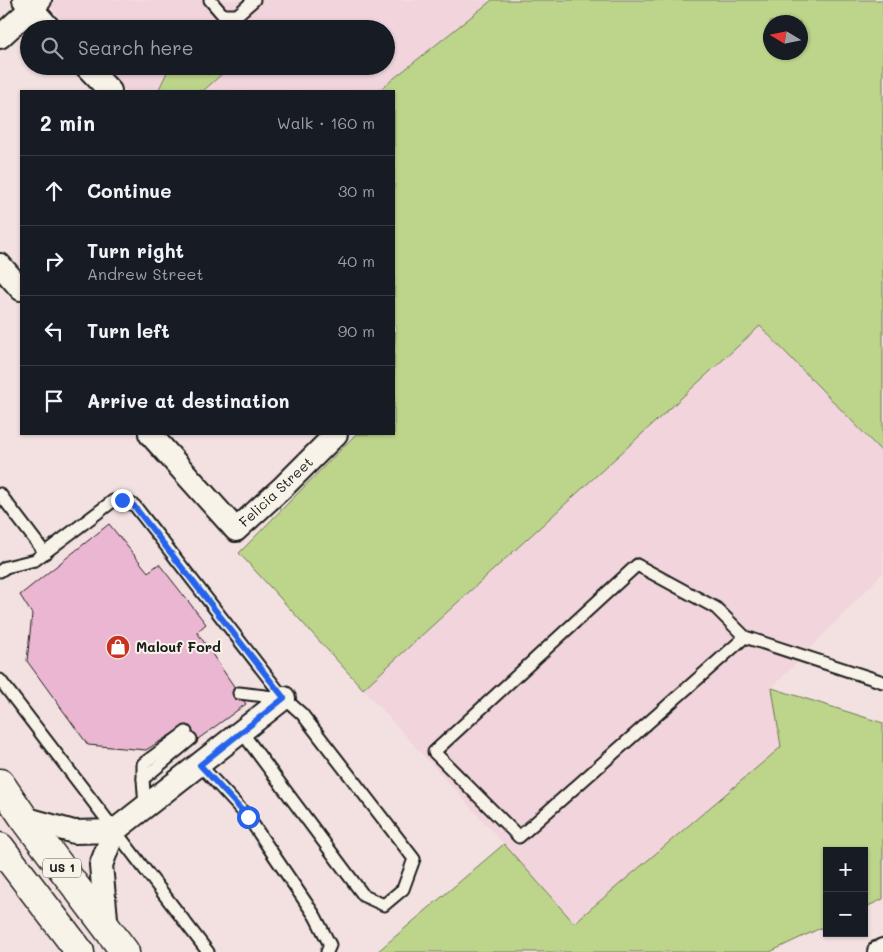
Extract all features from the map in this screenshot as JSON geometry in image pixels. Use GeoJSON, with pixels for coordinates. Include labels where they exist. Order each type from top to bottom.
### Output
{"type":"FeatureCollection","features":[{"type":"Feature","properties":{"kind":"highway","name":"US 1"},"geometry":{"type":"LineString","coordinates":[[0,783],[24,818],[125,952]]}},
{"type":"Feature","properties":{"kind":"highway","name":"US 1"},"geometry":{"type":"LineString","coordinates":[[0,847],[80,952]]}},
{"type":"Feature","properties":{"kind":"highway"},"geometry":{"type":"LineString","coordinates":[[33,890],[63,952]]}},
{"type":"Feature","properties":{"kind":"street"},"geometry":{"type":"LineString","coordinates":[[0,37],[32,3],[44,20]]}},
{"type":"Feature","properties":{"kind":"street"},"geometry":{"type":"LineString","coordinates":[[95,75],[109,90]]}},
{"type":"Feature","properties":{"kind":"street"},"geometry":{"type":"LineString","coordinates":[[0,265],[20,288]]}},
{"type":"Feature","properties":{"kind":"street","name":"Felicia Street"},"geometry":{"type":"LineString","coordinates":[[151,435],[236,530],[335,435]]}},
{"type":"Feature","properties":{"kind":"street"},"geometry":{"type":"LineString","coordinates":[[107,929],[101,865],[114,831],[284,698]]}},
{"type":"Feature","properties":{"kind":"street"},"geometry":{"type":"LineString","coordinates":[[24,818],[74,832],[114,831]]}},
{"type":"Feature","properties":{"kind":"street"},"geometry":{"type":"LineString","coordinates":[[879,952],[883,950]]}},
{"type":"Feature","properties":{"kind":"lane"},"geometry":{"type":"LineString","coordinates":[[210,0],[223,16],[238,16],[254,0]]}},
{"type":"Feature","properties":{"kind":"lane"},"geometry":{"type":"LineString","coordinates":[[0,494],[45,553]]}},
{"type":"Feature","properties":{"kind":"lane"},"geometry":{"type":"LineString","coordinates":[[0,571],[6,567],[35,560],[113,501],[122,500],[134,506],[284,698],[302,714],[414,859],[403,889],[384,905],[364,896],[241,731]]}},
{"type":"Feature","properties":{"kind":"lane"},"geometry":{"type":"LineString","coordinates":[[745,637],[519,837],[434,752],[637,564],[716,608],[745,637],[883,682]]}},
{"type":"Feature","properties":{"kind":"lane"},"geometry":{"type":"LineString","coordinates":[[0,680],[208,952]]}},
{"type":"Feature","properties":{"kind":"lane"},"geometry":{"type":"LineString","coordinates":[[241,696],[284,698]]}},
{"type":"Feature","properties":{"kind":"lane"},"geometry":{"type":"LineString","coordinates":[[145,806],[143,779],[189,736]]}},
{"type":"Feature","properties":{"kind":"lane"},"geometry":{"type":"LineString","coordinates":[[200,765],[248,817],[315,916],[330,945],[327,952]]}},
{"type":"Feature","properties":{"kind":"shaded area"},"geometry":{"type":"Polygon","coordinates":[[[45,0],[492,0],[379,90],[204,90],[221,75],[395,75],[395,20],[62,20],[45,0]]]}},
{"type":"Feature","properties":{"kind":"shaded area"},"geometry":{"type":"Polygon","coordinates":[[[112,75],[166,75],[159,89],[125,90],[112,75]]]}},
{"type":"Feature","properties":{"kind":"shaded area"},"geometry":{"type":"Polygon","coordinates":[[[760,326],[883,453],[883,573],[772,688],[781,747],[574,923],[363,689],[760,326]]]}},
{"type":"Feature","properties":{"kind":"green space"},"geometry":{"type":"Polygon","coordinates":[[[492,0],[883,0],[883,453],[760,326],[363,689],[239,553],[355,435],[395,435],[395,90],[379,90],[492,0]]]}},
{"type":"Feature","properties":{"kind":"green space"},"geometry":{"type":"Polygon","coordinates":[[[166,75],[221,75],[204,90],[159,89],[166,75]]]}},
{"type":"Feature","properties":{"kind":"green space"},"geometry":{"type":"Polygon","coordinates":[[[772,688],[883,723],[883,899],[868,906],[868,847],[823,847],[823,927],[770,952],[377,952],[504,844],[574,923],[781,747],[772,688]]]}},
{"type":"Feature","properties":{"kind":"building","name":"Malouf Ford"},"geometry":{"type":"Polygon","coordinates":[[[109,524],[148,572],[159,564],[206,624],[197,632],[246,704],[194,742],[183,727],[146,750],[88,745],[27,661],[32,614],[20,595],[109,524]]]}},
{"type":"Feature","properties":{"kind":"place","name":"Malouf Ford"},"geometry":{"type":"Point","coordinates":[118,647]}},
{"type":"Feature","properties":{"kind":"route"},"geometry":{"type":"LineString","coordinates":[[122,500],[134,506],[284,698],[200,765],[248,817]]}}]}
